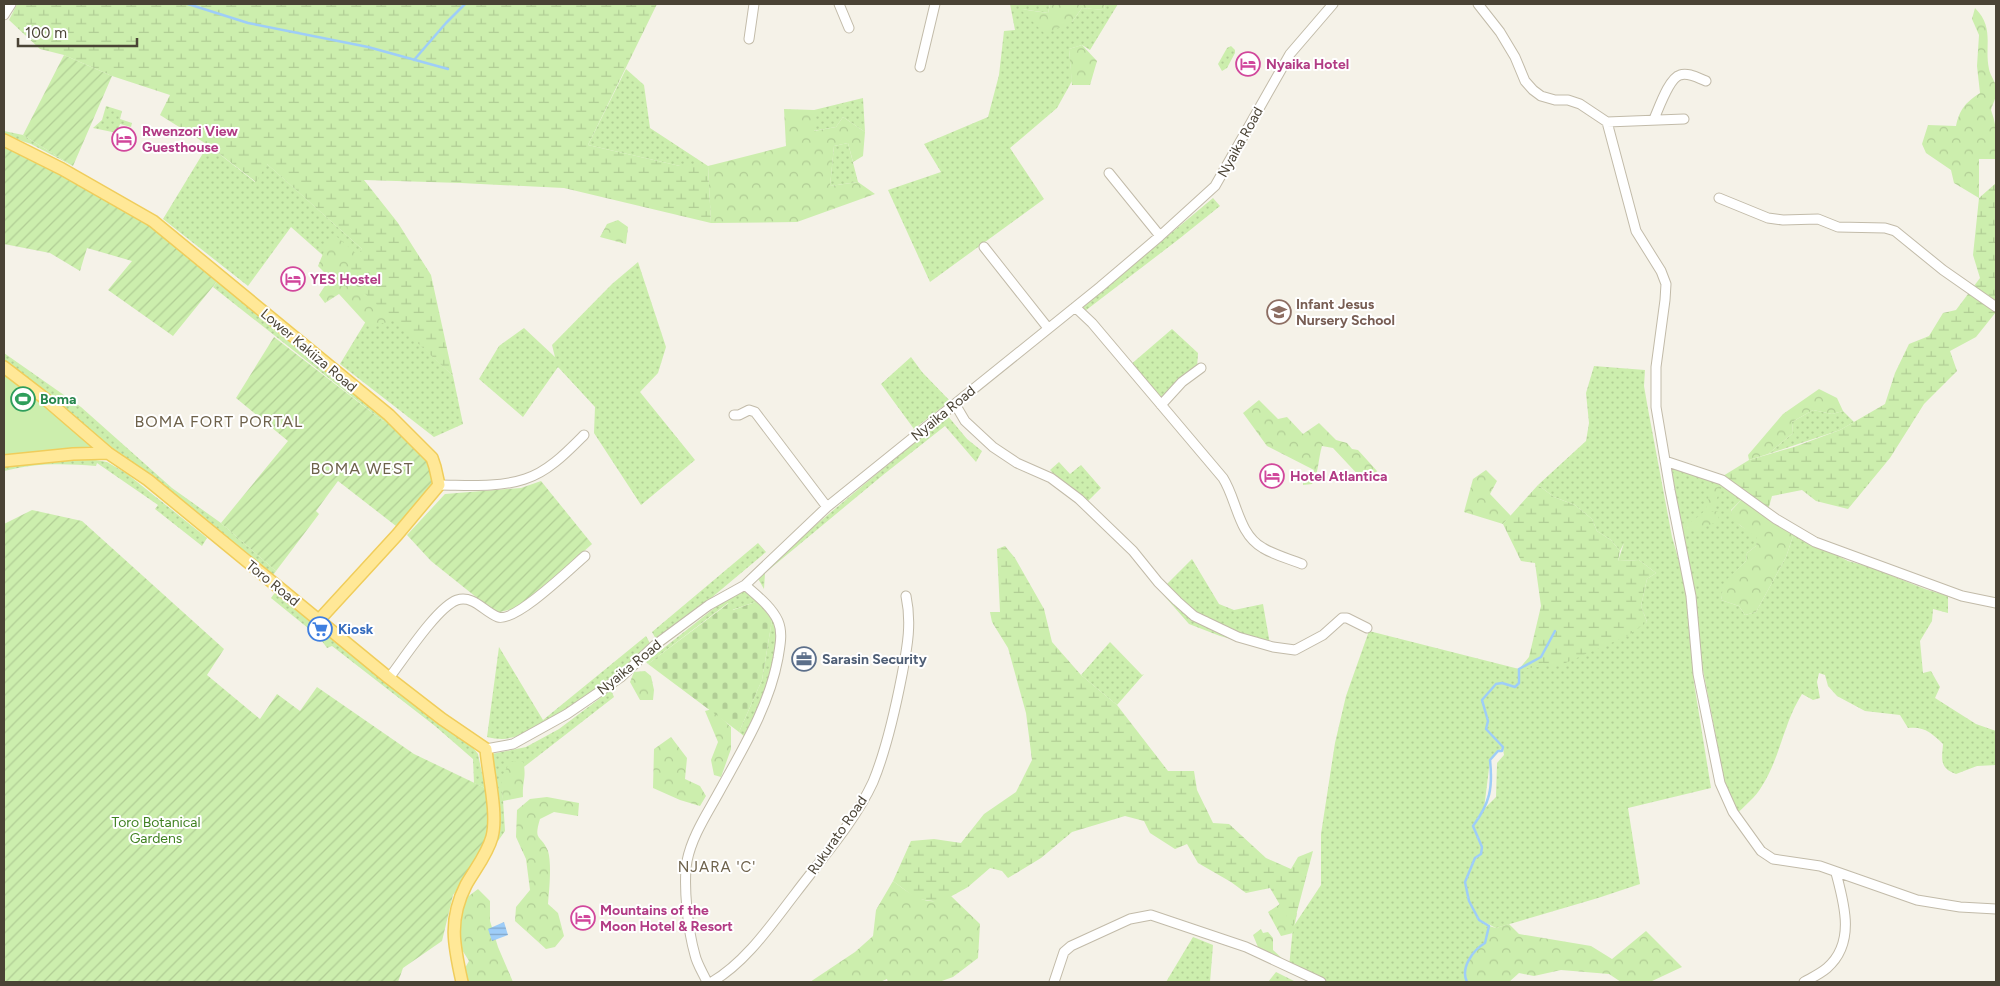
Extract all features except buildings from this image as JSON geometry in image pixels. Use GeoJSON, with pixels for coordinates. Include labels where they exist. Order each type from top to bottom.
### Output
{"type":"FeatureCollection","features":[{"type":"Feature","properties":{"kind":"main road","name":"Lower Kakiiza Road"},"geometry":{"type":"LineString","coordinates":[[4,140],[62,169],[153,222],[389,415],[432,458],[436,467],[439,485]]}},
{"type":"Feature","properties":{"kind":"main road","name":"Toro Road"},"geometry":{"type":"LineString","coordinates":[[4,368],[44,397],[108,453],[148,480],[389,678],[442,719],[486,749]]}},
{"type":"Feature","properties":{"kind":"main road"},"geometry":{"type":"LineString","coordinates":[[4,461],[72,454],[108,453]]}},
{"type":"Feature","properties":{"kind":"main road"},"geometry":{"type":"LineString","coordinates":[[319,620],[397,535],[439,485]]}},
{"type":"Feature","properties":{"kind":"main road"},"geometry":{"type":"LineString","coordinates":[[462,982],[454,945],[455,915],[466,886],[488,848],[494,827],[486,749]]}},
{"type":"Feature","properties":{"kind":"street"},"geometry":{"type":"LineString","coordinates":[[4,15],[11,4]]}},
{"type":"Feature","properties":{"kind":"street"},"geometry":{"type":"LineString","coordinates":[[749,39],[754,4]]}},
{"type":"Feature","properties":{"kind":"street"},"geometry":{"type":"LineString","coordinates":[[839,4],[849,28]]}},
{"type":"Feature","properties":{"kind":"street"},"geometry":{"type":"LineString","coordinates":[[920,67],[935,4]]}},
{"type":"Feature","properties":{"kind":"street","name":"Nyaika Road"},"geometry":{"type":"LineString","coordinates":[[486,749],[512,744],[566,714],[621,677],[655,645],[709,605],[744,585],[827,507],[1160,236],[1215,186],[1290,54],[1333,4]]}},
{"type":"Feature","properties":{"kind":"street"},"geometry":{"type":"LineString","coordinates":[[1478,4],[1500,32],[1515,57],[1525,81],[1541,96],[1555,100],[1568,100],[1580,104],[1606,122],[1684,119]]}},
{"type":"Feature","properties":{"kind":"street"},"geometry":{"type":"LineString","coordinates":[[1654,119],[1674,78],[1680,74],[1690,75],[1706,81]]}},
{"type":"Feature","properties":{"kind":"street"},"geometry":{"type":"LineString","coordinates":[[1606,122],[1636,231],[1661,271],[1666,284],[1666,300],[1654,390],[1665,461],[1692,596],[1698,674],[1720,783],[1725,796],[1733,812],[1765,855],[1774,860],[1820,866],[1917,900],[1960,907],[1996,909]]}},
{"type":"Feature","properties":{"kind":"street"},"geometry":{"type":"LineString","coordinates":[[1109,173],[1160,236]]}},
{"type":"Feature","properties":{"kind":"street"},"geometry":{"type":"LineString","coordinates":[[1719,198],[1768,218],[1783,220],[1818,219],[1838,227],[1885,228],[1895,231],[1943,270],[1996,307]]}},
{"type":"Feature","properties":{"kind":"street"},"geometry":{"type":"LineString","coordinates":[[984,247],[1048,328]]}},
{"type":"Feature","properties":{"kind":"street"},"geometry":{"type":"LineString","coordinates":[[1075,306],[1092,323],[1223,478],[1230,490],[1238,514],[1251,538],[1264,549],[1302,564]]}},
{"type":"Feature","properties":{"kind":"street"},"geometry":{"type":"LineString","coordinates":[[1161,406],[1182,382],[1201,368]]}},
{"type":"Feature","properties":{"kind":"street"},"geometry":{"type":"LineString","coordinates":[[955,404],[965,421],[993,447],[1017,462],[1051,478],[1079,499],[1133,551],[1158,582],[1194,616],[1238,637],[1273,647],[1295,650],[1323,634],[1342,618],[1347,618],[1367,628]]}},
{"type":"Feature","properties":{"kind":"street"},"geometry":{"type":"LineString","coordinates":[[734,415],[739,415],[749,410],[755,412],[827,507]]}},
{"type":"Feature","properties":{"kind":"street"},"geometry":{"type":"LineString","coordinates":[[439,485],[480,485],[526,479],[565,454],[584,435]]}},
{"type":"Feature","properties":{"kind":"street"},"geometry":{"type":"LineString","coordinates":[[1665,461],[1722,480],[1776,519],[1816,542],[1962,596],[1996,603]]}},
{"type":"Feature","properties":{"kind":"street"},"geometry":{"type":"LineString","coordinates":[[389,678],[435,618],[449,604],[456,600],[472,600],[497,617],[503,617],[520,610],[543,594],[585,556]]}},
{"type":"Feature","properties":{"kind":"street"},"geometry":{"type":"LineString","coordinates":[[707,982],[695,955],[690,930],[685,878],[687,859],[700,824],[749,738],[764,703],[776,669],[781,637],[778,621],[769,606],[744,585]]}},
{"type":"Feature","properties":{"kind":"street","name":"Rukurato Road"},"geometry":{"type":"LineString","coordinates":[[712,982],[735,965],[772,925],[847,826],[872,783],[887,742],[906,651],[910,618],[906,596]]}},
{"type":"Feature","properties":{"kind":"street"},"geometry":{"type":"LineString","coordinates":[[1804,982],[1827,968],[1843,942],[1846,912],[1836,873]]}},
{"type":"Feature","properties":{"kind":"street"},"geometry":{"type":"LineString","coordinates":[[1054,982],[1064,952],[1071,946],[1130,919],[1151,915],[1246,947],[1321,982]]}},
{"type":"Feature","properties":{"kind":"green space"},"geometry":{"type":"Polygon","coordinates":[[[17,4],[657,4],[588,145],[680,166],[708,166],[711,223],[564,188],[364,180],[398,223],[431,275],[453,376],[345,275],[362,249],[267,164],[256,182],[208,145],[160,115],[170,95],[112,76],[64,55],[40,49],[9,20],[17,4]]]}},
{"type":"Feature","properties":{"kind":"green space"},"geometry":{"type":"Polygon","coordinates":[[[1010,4],[1050,4],[1048,13],[1021,9],[1072,22],[1082,8],[1104,10],[1105,4],[1118,4],[1090,50],[1082,45],[1069,49],[1072,81],[1057,108],[1010,148],[1044,199],[930,282],[888,190],[941,172],[924,144],[988,117],[999,75],[1004,31],[1015,30],[1010,4]]]}},
{"type":"Feature","properties":{"kind":"green space"},"geometry":{"type":"Polygon","coordinates":[[[1050,4],[1105,4],[1104,10],[1082,8],[1072,22],[1045,34],[1020,9],[1048,13],[1050,4]]]}},
{"type":"Feature","properties":{"kind":"green space"},"geometry":{"type":"Polygon","coordinates":[[[1975,8],[1981,15],[1987,30],[1989,69],[1996,90],[1991,110],[1996,134],[1995,159],[1979,159],[1979,198],[1954,183],[1951,170],[1926,153],[1922,144],[1928,125],[1956,126],[1959,115],[1964,107],[1980,93],[1977,66],[1979,35],[1972,19],[1975,8]]]}},
{"type":"Feature","properties":{"kind":"green space"},"geometry":{"type":"Polygon","coordinates":[[[1082,45],[1097,61],[1090,85],[1072,85],[1069,49],[1082,45]]]}},
{"type":"Feature","properties":{"kind":"green space"},"geometry":{"type":"Polygon","coordinates":[[[1231,46],[1235,53],[1227,68],[1222,71],[1218,64],[1227,48],[1231,46]]]}},
{"type":"Feature","properties":{"kind":"green space"},"geometry":{"type":"Polygon","coordinates":[[[64,55],[112,76],[73,166],[23,135],[64,55]]]}},
{"type":"Feature","properties":{"kind":"green space"},"geometry":{"type":"Polygon","coordinates":[[[626,69],[644,85],[650,128],[708,166],[680,166],[588,145],[626,69]]]}},
{"type":"Feature","properties":{"kind":"green space"},"geometry":{"type":"Polygon","coordinates":[[[863,98],[865,132],[843,117],[836,127],[813,131],[814,110],[863,98]]]}},
{"type":"Feature","properties":{"kind":"green space"},"geometry":{"type":"Polygon","coordinates":[[[106,106],[122,111],[120,119],[132,123],[131,127],[120,124],[117,133],[93,128],[102,120],[106,106]]]}},
{"type":"Feature","properties":{"kind":"green space"},"geometry":{"type":"Polygon","coordinates":[[[784,109],[814,110],[814,131],[836,127],[843,117],[865,132],[863,156],[853,162],[848,143],[834,146],[830,186],[858,182],[875,194],[797,222],[711,223],[708,166],[786,146],[784,109]]]}},
{"type":"Feature","properties":{"kind":"green space"},"geometry":{"type":"Polygon","coordinates":[[[4,131],[23,135],[73,166],[31,144],[4,135],[4,131]]]}},
{"type":"Feature","properties":{"kind":"green space"},"geometry":{"type":"Polygon","coordinates":[[[848,143],[858,182],[830,186],[834,146],[848,143]]]}},
{"type":"Feature","properties":{"kind":"green space"},"geometry":{"type":"Polygon","coordinates":[[[4,144],[54,167],[158,230],[219,279],[173,336],[108,290],[132,261],[87,248],[80,271],[50,253],[4,244],[4,144]]]}},
{"type":"Feature","properties":{"kind":"green space"},"geometry":{"type":"Polygon","coordinates":[[[208,145],[255,182],[266,163],[362,249],[345,275],[291,227],[248,286],[163,219],[208,145]]]}},
{"type":"Feature","properties":{"kind":"green space"},"geometry":{"type":"Polygon","coordinates":[[[1996,183],[1996,312],[1976,337],[1950,351],[1957,371],[1924,404],[1890,458],[1848,509],[1816,501],[1802,490],[1772,496],[1768,510],[1723,476],[1749,460],[1794,447],[1840,430],[1885,404],[1895,373],[1909,344],[1929,336],[1943,313],[1956,310],[1980,278],[1973,255],[1979,198],[1996,183]]]}},
{"type":"Feature","properties":{"kind":"green space"},"geometry":{"type":"Polygon","coordinates":[[[1213,198],[1220,206],[1085,311],[1083,307],[1213,198]]]}},
{"type":"Feature","properties":{"kind":"green space"},"geometry":{"type":"Polygon","coordinates":[[[618,220],[628,227],[626,244],[600,237],[607,224],[618,220]]]}},
{"type":"Feature","properties":{"kind":"green space"},"geometry":{"type":"Polygon","coordinates":[[[336,236],[359,256],[391,306],[390,323],[380,323],[371,329],[339,294],[325,303],[319,295],[330,278],[318,266],[329,239],[336,236]]]}},
{"type":"Feature","properties":{"kind":"green space"},"geometry":{"type":"Polygon","coordinates":[[[638,262],[666,347],[658,373],[640,392],[695,460],[641,505],[594,433],[595,407],[558,367],[523,417],[479,379],[499,346],[524,328],[555,357],[552,345],[612,284],[638,262]]]}},
{"type":"Feature","properties":{"kind":"green space"},"geometry":{"type":"Polygon","coordinates":[[[219,279],[386,416],[383,421],[213,287],[219,279]]]}},
{"type":"Feature","properties":{"kind":"green space"},"geometry":{"type":"Polygon","coordinates":[[[377,303],[453,376],[463,424],[434,437],[340,364],[377,303]]]}},
{"type":"Feature","properties":{"kind":"green space"},"geometry":{"type":"Polygon","coordinates":[[[1172,329],[1198,353],[1197,368],[1161,402],[1129,366],[1172,329]]]}},
{"type":"Feature","properties":{"kind":"green space"},"geometry":{"type":"Polygon","coordinates":[[[274,337],[383,421],[386,416],[418,447],[430,466],[433,475],[432,484],[426,496],[396,526],[338,481],[316,511],[319,514],[276,571],[221,523],[288,441],[236,398],[274,337]]]}},
{"type":"Feature","properties":{"kind":"green space"},"geometry":{"type":"Polygon","coordinates":[[[4,353],[81,407],[172,488],[221,523],[276,571],[271,578],[4,363],[4,353]]]}},
{"type":"Feature","properties":{"kind":"green space"},"geometry":{"type":"Polygon","coordinates":[[[911,357],[922,372],[950,401],[914,429],[881,384],[911,357]]]}},
{"type":"Feature","properties":{"kind":"green space"},"geometry":{"type":"Polygon","coordinates":[[[1594,366],[1645,370],[1644,386],[1648,409],[1672,537],[1681,568],[1688,604],[1694,683],[1711,788],[1628,808],[1640,884],[1496,928],[1484,922],[1489,926],[1485,943],[1472,958],[1465,978],[1467,982],[1317,982],[1289,967],[1293,927],[1321,885],[1321,834],[1335,743],[1346,696],[1369,631],[1519,669],[1647,622],[1641,606],[1647,579],[1656,573],[1639,560],[1618,561],[1624,543],[1620,551],[1611,540],[1597,531],[1592,519],[1575,505],[1554,497],[1538,485],[1586,441],[1589,423],[1586,393],[1594,366]],[[1503,747],[1490,760],[1484,809],[1496,797],[1497,763],[1504,755],[1503,747]]]}},
{"type":"Feature","properties":{"kind":"green space","name":"Boma"},"geometry":{"type":"Polygon","coordinates":[[[4,371],[69,422],[85,442],[100,453],[4,461],[4,371]]]}},
{"type":"Feature","properties":{"kind":"green space"},"geometry":{"type":"Polygon","coordinates":[[[1819,389],[1837,398],[1843,411],[1832,414],[1813,410],[1792,422],[1793,433],[1768,454],[1749,460],[1748,455],[1783,414],[1819,389]]]}},
{"type":"Feature","properties":{"kind":"green space"},"geometry":{"type":"Polygon","coordinates":[[[1259,400],[1278,419],[1287,417],[1303,434],[1319,423],[1336,440],[1347,443],[1352,449],[1358,450],[1377,471],[1372,480],[1362,479],[1333,448],[1322,446],[1314,480],[1312,484],[1303,485],[1303,482],[1314,470],[1267,446],[1243,413],[1259,400]]]}},
{"type":"Feature","properties":{"kind":"green space"},"geometry":{"type":"Polygon","coordinates":[[[1813,410],[1832,414],[1843,411],[1854,422],[1840,430],[1768,454],[1793,433],[1792,422],[1813,410]]]}},
{"type":"Feature","properties":{"kind":"green space"},"geometry":{"type":"Polygon","coordinates":[[[947,415],[967,439],[982,451],[976,462],[945,426],[765,573],[764,589],[756,575],[947,415]]]}},
{"type":"Feature","properties":{"kind":"green space"},"geometry":{"type":"Polygon","coordinates":[[[72,456],[107,462],[126,473],[207,538],[202,546],[155,509],[158,505],[97,463],[96,466],[38,465],[4,471],[4,464],[72,456]]]}},
{"type":"Feature","properties":{"kind":"green space"},"geometry":{"type":"Polygon","coordinates":[[[1059,462],[1070,474],[1081,465],[1101,488],[1087,502],[1111,535],[1050,470],[1059,462]]]}},
{"type":"Feature","properties":{"kind":"green space"},"geometry":{"type":"Polygon","coordinates":[[[1667,468],[1706,478],[1743,498],[1731,510],[1735,520],[1741,526],[1759,534],[1756,546],[1747,553],[1746,561],[1725,582],[1721,600],[1739,606],[1745,615],[1756,612],[1786,557],[1794,533],[1848,561],[1870,567],[1948,596],[1948,613],[1933,609],[1932,621],[1920,641],[1923,673],[1931,671],[1940,687],[1935,698],[1976,724],[1996,731],[1996,765],[1977,766],[1956,774],[1951,772],[1944,766],[1943,744],[1931,734],[1923,729],[1908,728],[1900,715],[1865,711],[1837,696],[1828,686],[1825,675],[1819,673],[1817,682],[1820,698],[1813,700],[1802,694],[1762,786],[1757,794],[1736,815],[1723,785],[1696,620],[1667,468]]]}},
{"type":"Feature","properties":{"kind":"green space"},"geometry":{"type":"Polygon","coordinates":[[[1486,470],[1497,481],[1490,494],[1511,516],[1503,524],[1464,512],[1473,479],[1486,470]]]}},
{"type":"Feature","properties":{"kind":"green space"},"geometry":{"type":"Polygon","coordinates":[[[541,481],[592,544],[540,591],[516,608],[496,613],[431,561],[407,535],[445,494],[521,488],[541,481]]]}},
{"type":"Feature","properties":{"kind":"green space"},"geometry":{"type":"Polygon","coordinates":[[[1715,482],[1723,484],[1711,512],[1718,511],[1719,525],[1714,523],[1697,530],[1683,530],[1705,510],[1709,499],[1708,492],[1715,482]]]}},
{"type":"Feature","properties":{"kind":"green space"},"geometry":{"type":"Polygon","coordinates":[[[1538,485],[1554,497],[1575,505],[1592,519],[1597,531],[1611,540],[1620,551],[1618,561],[1639,560],[1656,573],[1647,579],[1641,606],[1647,622],[1627,636],[1563,664],[1519,669],[1529,657],[1541,606],[1535,563],[1521,561],[1503,524],[1538,485]]]}},
{"type":"Feature","properties":{"kind":"green space"},"geometry":{"type":"Polygon","coordinates":[[[1743,498],[1794,533],[1786,557],[1756,612],[1745,615],[1739,606],[1721,600],[1724,582],[1746,561],[1747,553],[1756,546],[1757,538],[1733,520],[1731,511],[1743,498]]]}},
{"type":"Feature","properties":{"kind":"green space","name":"Toro Botanical Gardens"},"geometry":{"type":"Polygon","coordinates":[[[32,510],[82,521],[224,649],[207,675],[260,719],[277,694],[300,711],[317,687],[414,754],[485,788],[489,803],[489,836],[463,883],[453,895],[442,941],[403,968],[398,982],[4,982],[4,524],[32,510]]]}},
{"type":"Feature","properties":{"kind":"green space"},"geometry":{"type":"Polygon","coordinates":[[[758,543],[766,552],[657,641],[652,632],[758,543]]]}},
{"type":"Feature","properties":{"kind":"green space"},"geometry":{"type":"Polygon","coordinates":[[[1005,546],[1015,558],[1044,609],[1052,642],[1081,675],[1117,705],[1168,771],[1194,771],[1197,790],[1213,823],[1229,824],[1266,858],[1291,869],[1298,857],[1313,851],[1293,927],[1270,888],[1246,893],[1198,863],[1187,844],[1175,849],[1150,833],[1144,821],[1125,816],[1072,832],[1041,858],[1008,878],[1002,871],[990,868],[968,887],[941,902],[917,899],[893,881],[911,841],[934,839],[961,843],[984,814],[1016,792],[1032,760],[1026,713],[1008,648],[992,622],[990,612],[1000,612],[997,549],[1005,546]]]}},
{"type":"Feature","properties":{"kind":"green space"},"geometry":{"type":"Polygon","coordinates":[[[1192,559],[1219,604],[1234,610],[1263,604],[1271,650],[1220,636],[1189,624],[1160,591],[1192,559]]]}},
{"type":"Feature","properties":{"kind":"green space"},"geometry":{"type":"Polygon","coordinates":[[[746,583],[758,601],[732,610],[728,603],[648,664],[646,662],[746,583]]]}},
{"type":"Feature","properties":{"kind":"green space"},"geometry":{"type":"Polygon","coordinates":[[[276,591],[466,739],[478,754],[485,788],[474,783],[473,759],[435,726],[332,646],[327,648],[319,637],[271,598],[276,591]]]}},
{"type":"Feature","properties":{"kind":"green space"},"geometry":{"type":"Polygon","coordinates":[[[758,601],[772,620],[762,680],[739,732],[648,664],[729,603],[733,610],[758,601]]]}},
{"type":"Feature","properties":{"kind":"green space"},"geometry":{"type":"Polygon","coordinates":[[[772,620],[778,624],[772,676],[745,737],[739,732],[762,680],[772,620]]]}},
{"type":"Feature","properties":{"kind":"green space"},"geometry":{"type":"Polygon","coordinates":[[[646,636],[652,647],[601,687],[559,716],[519,736],[502,739],[487,737],[499,647],[543,720],[646,636]]]}},
{"type":"Feature","properties":{"kind":"green space"},"geometry":{"type":"Polygon","coordinates":[[[1110,642],[1142,675],[1144,674],[1117,705],[1081,675],[1110,642]]]}},
{"type":"Feature","properties":{"kind":"green space"},"geometry":{"type":"Polygon","coordinates":[[[645,671],[651,676],[654,690],[653,700],[640,700],[630,682],[634,672],[645,671]]]}},
{"type":"Feature","properties":{"kind":"green space"},"geometry":{"type":"Polygon","coordinates":[[[611,690],[614,697],[502,784],[505,831],[498,841],[492,754],[526,747],[559,729],[611,690]]]}},
{"type":"Feature","properties":{"kind":"green space"},"geometry":{"type":"Polygon","coordinates":[[[712,709],[731,727],[731,749],[721,777],[714,775],[711,760],[718,742],[705,711],[712,709]]]}},
{"type":"Feature","properties":{"kind":"green space"},"geometry":{"type":"Polygon","coordinates":[[[671,737],[687,758],[685,779],[700,786],[706,796],[700,806],[680,800],[653,788],[654,749],[671,737]]]}},
{"type":"Feature","properties":{"kind":"green space"},"geometry":{"type":"Polygon","coordinates":[[[523,761],[525,771],[523,797],[503,801],[501,778],[510,762],[523,761]]]}},
{"type":"Feature","properties":{"kind":"green space"},"geometry":{"type":"Polygon","coordinates":[[[547,797],[579,803],[578,816],[554,812],[540,819],[538,826],[538,835],[548,851],[550,863],[548,904],[558,913],[564,936],[555,947],[546,949],[515,921],[516,907],[530,890],[526,859],[516,837],[517,810],[530,799],[547,797]]]}},
{"type":"Feature","properties":{"kind":"green space"},"geometry":{"type":"Polygon","coordinates":[[[893,881],[913,895],[927,901],[942,900],[951,896],[980,924],[978,958],[953,977],[939,982],[888,982],[887,979],[880,982],[810,982],[855,952],[873,936],[876,910],[893,881]]]}},
{"type":"Feature","properties":{"kind":"green space"},"geometry":{"type":"Polygon","coordinates":[[[478,889],[490,901],[490,921],[498,947],[513,982],[462,982],[461,975],[469,961],[459,945],[460,916],[466,898],[478,889]]]}},
{"type":"Feature","properties":{"kind":"green space"},"geometry":{"type":"Polygon","coordinates":[[[1280,904],[1297,913],[1293,933],[1281,936],[1268,912],[1280,904]]]}},
{"type":"Feature","properties":{"kind":"green space"},"geometry":{"type":"Polygon","coordinates":[[[1509,924],[1519,934],[1591,946],[1612,959],[1646,931],[1682,967],[1650,982],[1621,982],[1609,974],[1561,970],[1534,976],[1519,973],[1509,982],[1467,982],[1465,977],[1466,965],[1476,950],[1485,943],[1489,926],[1496,928],[1509,924]]]}},
{"type":"Feature","properties":{"kind":"green space"},"geometry":{"type":"Polygon","coordinates":[[[1261,929],[1263,933],[1268,932],[1273,938],[1273,950],[1286,962],[1260,952],[1253,935],[1261,929]]]}},
{"type":"Feature","properties":{"kind":"green space"},"geometry":{"type":"Polygon","coordinates":[[[1193,937],[1213,945],[1210,982],[1166,982],[1193,937]]]}},
{"type":"Feature","properties":{"kind":"green space"},"geometry":{"type":"Polygon","coordinates":[[[1276,972],[1296,982],[1268,982],[1276,972]]]}},
{"type":"Feature","properties":{"kind":"water"},"geometry":{"type":"Polygon","coordinates":[[[504,922],[508,935],[492,941],[488,929],[504,922]]]}},
{"type":"Feature","properties":{"kind":"waterway"},"geometry":{"type":"LineString","coordinates":[[188,4],[248,23],[368,47],[448,69]]}},
{"type":"Feature","properties":{"kind":"waterway"},"geometry":{"type":"LineString","coordinates":[[414,60],[465,4]]}},
{"type":"Feature","properties":{"kind":"waterway"},"geometry":{"type":"LineString","coordinates":[[1467,982],[1465,977],[1466,965],[1476,950],[1485,943],[1489,926],[1479,920],[1469,901],[1465,882],[1475,858],[1481,854],[1482,847],[1473,826],[1479,818],[1489,795],[1491,779],[1490,760],[1498,751],[1502,751],[1503,747],[1486,729],[1488,721],[1482,700],[1496,684],[1502,683],[1515,687],[1519,683],[1519,669],[1541,657],[1555,631]]}},
{"type":"Feature","properties":{"kind":"place","name":"Nyaika Hotel"},"geometry":{"type":"Point","coordinates":[1248,64]}},
{"type":"Feature","properties":{"kind":"place","name":"Rwenzori View Guesthouse"},"geometry":{"type":"Point","coordinates":[124,139]}},
{"type":"Feature","properties":{"kind":"place","name":"YES Hostel"},"geometry":{"type":"Point","coordinates":[293,279]}},
{"type":"Feature","properties":{"kind":"place","name":"Infant Jesus Nursery School"},"geometry":{"type":"Point","coordinates":[1279,312]}},
{"type":"Feature","properties":{"kind":"place","name":"Boma"},"geometry":{"type":"Point","coordinates":[23,399]}},
{"type":"Feature","properties":{"kind":"place","name":"Hotel Atlantica"},"geometry":{"type":"Point","coordinates":[1272,476]}},
{"type":"Feature","properties":{"kind":"place","name":"Kiosk"},"geometry":{"type":"Point","coordinates":[320,629]}},
{"type":"Feature","properties":{"kind":"place","name":"Sarasin Security"},"geometry":{"type":"Point","coordinates":[804,659]}},
{"type":"Feature","properties":{"kind":"place","name":"Mountains of the Moon Hotel & Resort"},"geometry":{"type":"Point","coordinates":[583,918]}},
{"type":"Feature","properties":{"kind":"district","name":"BOMA FORT PORTAL"},"geometry":{"type":"Point","coordinates":[219,421]}},
{"type":"Feature","properties":{"kind":"district","name":"BOMA WEST"},"geometry":{"type":"Point","coordinates":[362,468]}},
{"type":"Feature","properties":{"kind":"district","name":"NJARA 'C'"},"geometry":{"type":"Point","coordinates":[717,867]}}]}
